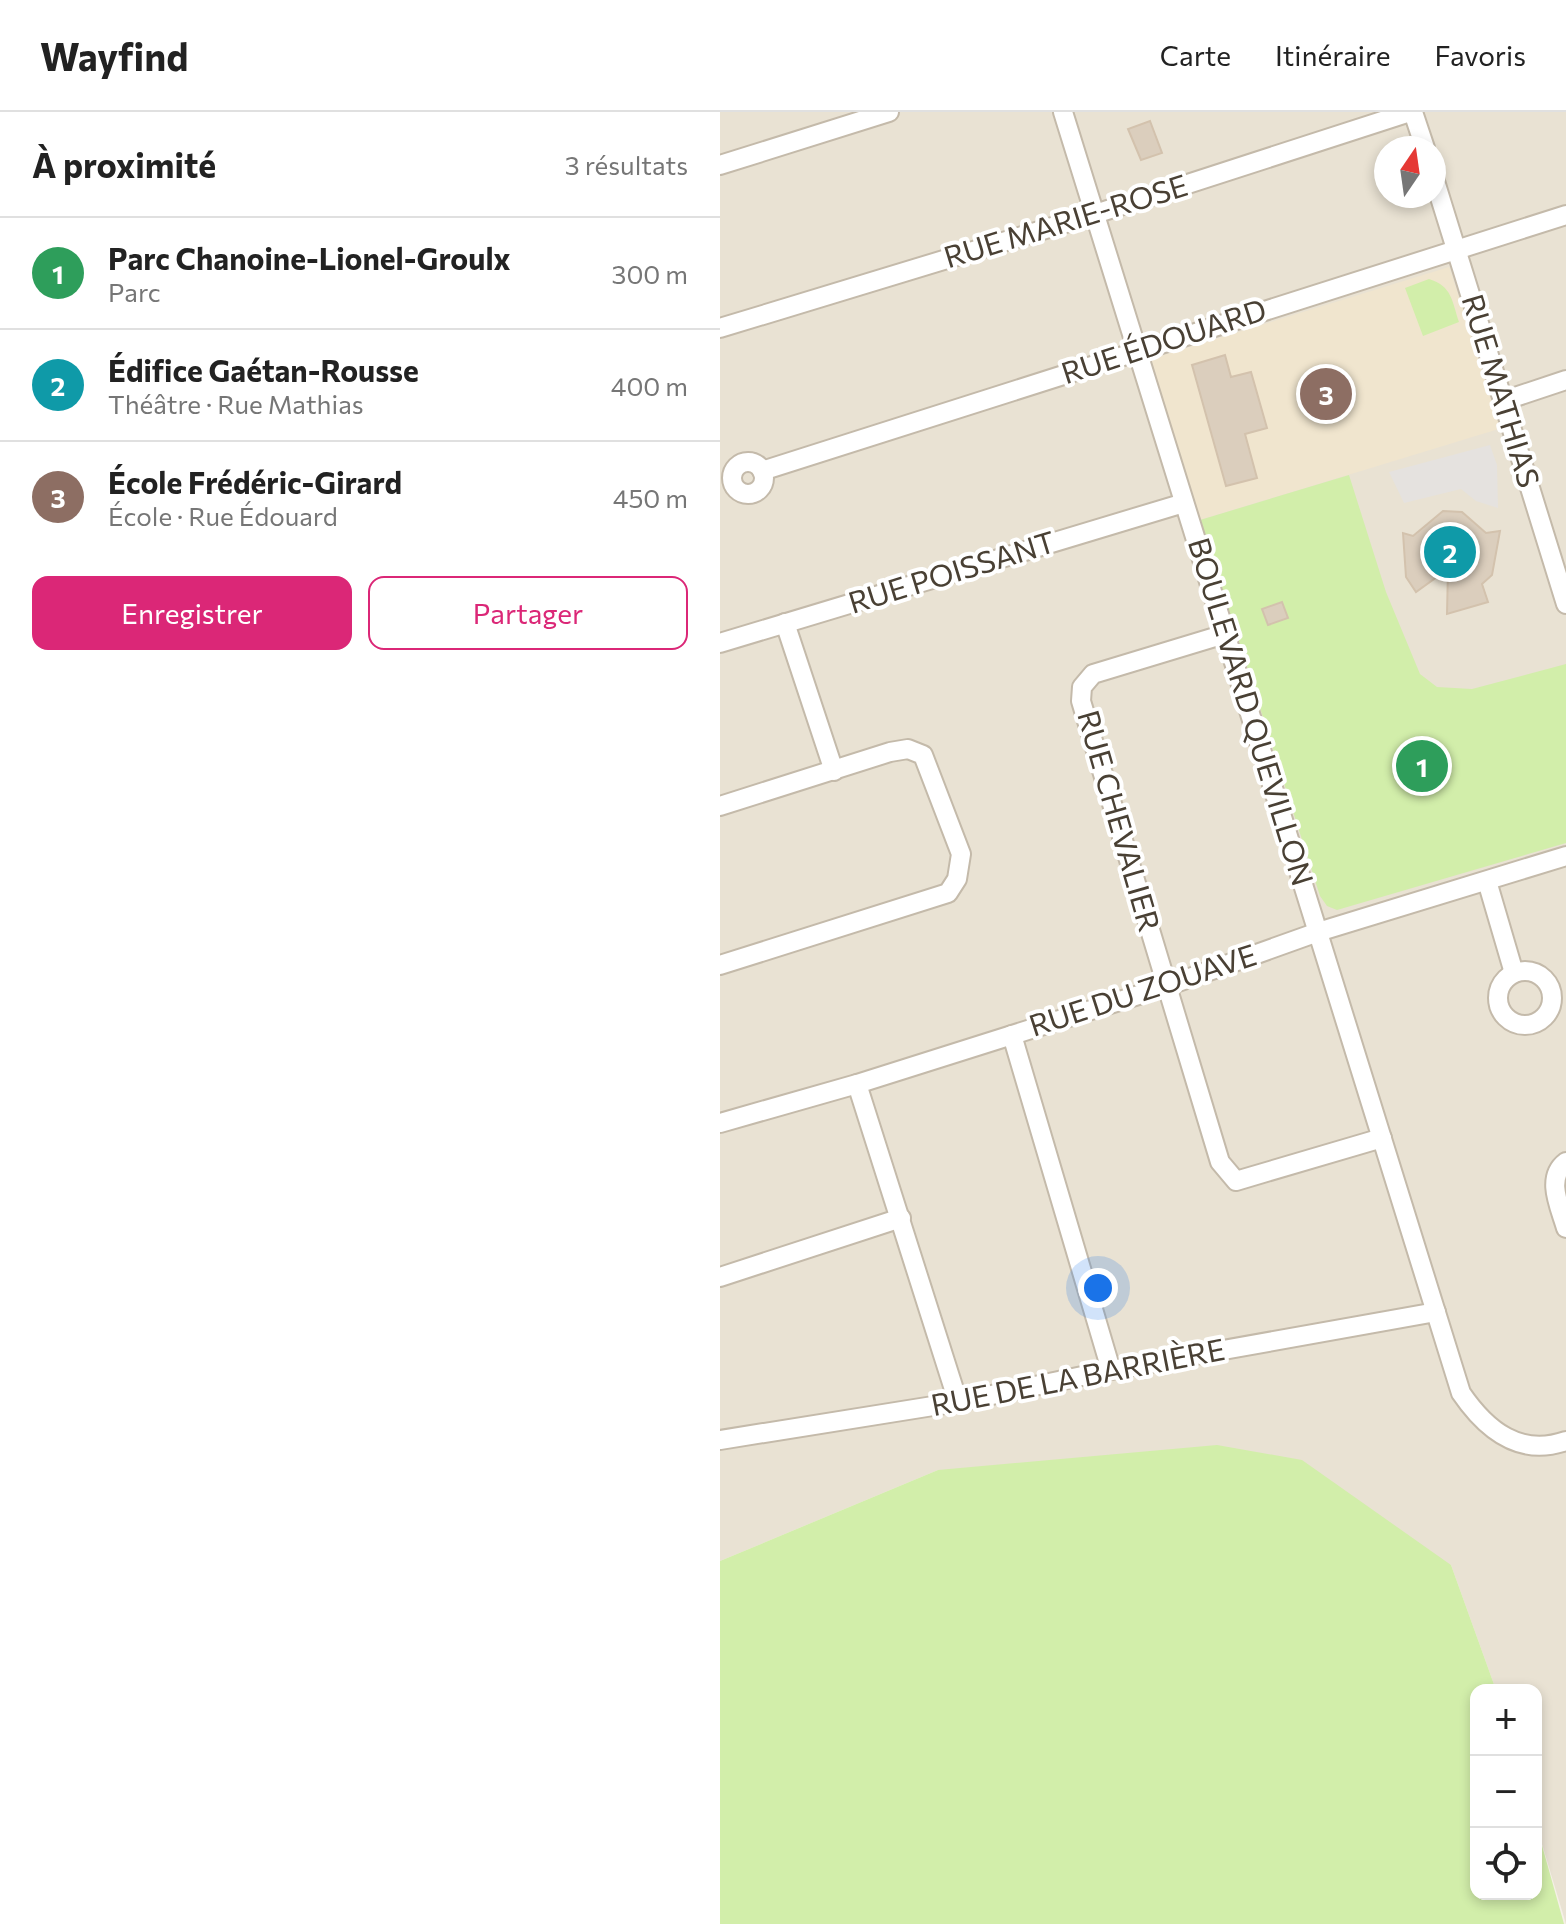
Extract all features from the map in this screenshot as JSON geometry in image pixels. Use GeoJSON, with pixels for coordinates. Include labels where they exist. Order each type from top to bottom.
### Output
{"type":"FeatureCollection","features":[{"type":"Feature","properties":{"kind":"street"},"geometry":{"type":"LineString","coordinates":[[720,165],[889,112]]}},
{"type":"Feature","properties":{"kind":"street","name":"BOULEVARD QUEVILLON"},"geometry":{"type":"LineString","coordinates":[[1063,112],[1461,1393],[1476,1415],[1523,1445],[1548,1447],[1566,1441]]}},
{"type":"Feature","properties":{"kind":"street"},"geometry":{"type":"LineString","coordinates":[[1412,112],[1421,136]]}},
{"type":"Feature","properties":{"kind":"street","name":"RUE MARIE-ROSE"},"geometry":{"type":"LineString","coordinates":[[720,328],[1095,214],[1412,112]]}},
{"type":"Feature","properties":{"kind":"street","name":"RUE MATHIAS"},"geometry":{"type":"LineString","coordinates":[[1443,208],[1566,604]]}},
{"type":"Feature","properties":{"kind":"street","name":"RUE ÉDOUARD"},"geometry":{"type":"LineString","coordinates":[[762,471],[1566,215]]}},
{"type":"Feature","properties":{"kind":"street"},"geometry":{"type":"LineString","coordinates":[[1503,401],[1566,380]]}},
{"type":"Feature","properties":{"kind":"street","name":"RUE POISSANT"},"geometry":{"type":"LineString","coordinates":[[720,643],[1184,503]]}},
{"type":"Feature","properties":{"kind":"street"},"geometry":{"type":"LineString","coordinates":[[1548,545],[1566,539]]}},
{"type":"Feature","properties":{"kind":"street"},"geometry":{"type":"LineString","coordinates":[[785,623],[834,771]]}},
{"type":"Feature","properties":{"kind":"street","name":"RUE CHEVALIER"},"geometry":{"type":"LineString","coordinates":[[1225,634],[1093,674],[1082,687],[1081,701],[1220,1162],[1236,1181],[1382,1138]]}},
{"type":"Feature","properties":{"kind":"street"},"geometry":{"type":"LineString","coordinates":[[720,806],[908,749],[923,755],[961,854],[957,879],[948,893],[720,965]]}},
{"type":"Feature","properties":{"kind":"street","name":"RUE DU ZOUAVE"},"geometry":{"type":"LineString","coordinates":[[720,1123],[857,1084],[1167,986],[1318,932],[1566,856]]}},
{"type":"Feature","properties":{"kind":"street"},"geometry":{"type":"LineString","coordinates":[[1487,881],[1514,973]]}},
{"type":"Feature","properties":{"kind":"street"},"geometry":{"type":"LineString","coordinates":[[1012,1035],[1111,1370]]}},
{"type":"Feature","properties":{"kind":"street"},"geometry":{"type":"LineString","coordinates":[[857,1084],[958,1402]]}},
{"type":"Feature","properties":{"kind":"street"},"geometry":{"type":"LineString","coordinates":[[1566,1162],[1556,1175],[1554,1187],[1566,1228]]}},
{"type":"Feature","properties":{"kind":"street"},"geometry":{"type":"LineString","coordinates":[[720,1277],[901,1218]]}},
{"type":"Feature","properties":{"kind":"street","name":"RUE DE LA BARRIÈRE"},"geometry":{"type":"LineString","coordinates":[[720,1440],[958,1402],[1111,1370],[1436,1312]]}},
{"type":"Feature","properties":{"kind":"shaded area"},"geometry":{"type":"Polygon","coordinates":[[[720,112],[1566,112],[1566,1924],[1542,1844],[1542,1684],[1494,1684],[1451,1565],[938,1470],[720,1561],[720,112]]]}},
{"type":"Feature","properties":{"kind":"shaded area"},"geometry":{"type":"Polygon","coordinates":[[[1449,267],[1502,428],[1200,520],[1151,359],[1449,267]]]}},
{"type":"Feature","properties":{"kind":"shaded area"},"geometry":{"type":"Polygon","coordinates":[[[1490,445],[1497,465],[1498,508],[1476,501],[1461,489],[1404,503],[1389,472],[1490,445]]]}},
{"type":"Feature","properties":{"kind":"green space"},"geometry":{"type":"Polygon","coordinates":[[[1429,279],[1447,290],[1459,322],[1423,336],[1405,288],[1429,279]]]}},
{"type":"Feature","properties":{"kind":"green space"},"geometry":{"type":"Polygon","coordinates":[[[1349,475],[1386,592],[1420,674],[1437,687],[1472,689],[1566,664],[1566,843],[1337,910],[1327,906],[1320,896],[1200,520],[1349,475]]]}},
{"type":"Feature","properties":{"kind":"green space"},"geometry":{"type":"Polygon","coordinates":[[[1217,1445],[1302,1460],[1451,1565],[1494,1684],[1470,1684],[1470,1900],[1542,1900],[1542,1845],[1564,1924],[720,1924],[720,1561],[938,1470],[1217,1445]]]}},
{"type":"Feature","properties":{"kind":"building"},"geometry":{"type":"Polygon","coordinates":[[[1150,121],[1162,153],[1141,160],[1128,129],[1150,121]]]}},
{"type":"Feature","properties":{"kind":"building"},"geometry":{"type":"Polygon","coordinates":[[[1225,355],[1231,377],[1251,372],[1267,428],[1245,434],[1257,478],[1226,486],[1192,365],[1225,355]]]}},
{"type":"Feature","properties":{"kind":"building"},"geometry":{"type":"Polygon","coordinates":[[[1443,511],[1462,512],[1486,533],[1500,531],[1492,575],[1482,584],[1488,602],[1447,614],[1448,569],[1416,592],[1406,577],[1403,533],[1413,536],[1443,511]]]}},
{"type":"Feature","properties":{"kind":"building"},"geometry":{"type":"Polygon","coordinates":[[[1282,602],[1288,618],[1268,625],[1262,609],[1282,602]]]}},
{"type":"Feature","properties":{"kind":"place","name":"École Frédéric-Girard"},"geometry":{"type":"Point","coordinates":[1326,394]}},
{"type":"Feature","properties":{"kind":"place","name":"Édifice Gaétan-Rousse"},"geometry":{"type":"Point","coordinates":[1450,552]}},
{"type":"Feature","properties":{"kind":"place","name":"Parc Chanoine-Lionel-Groulx"},"geometry":{"type":"Point","coordinates":[1422,766]}}]}
